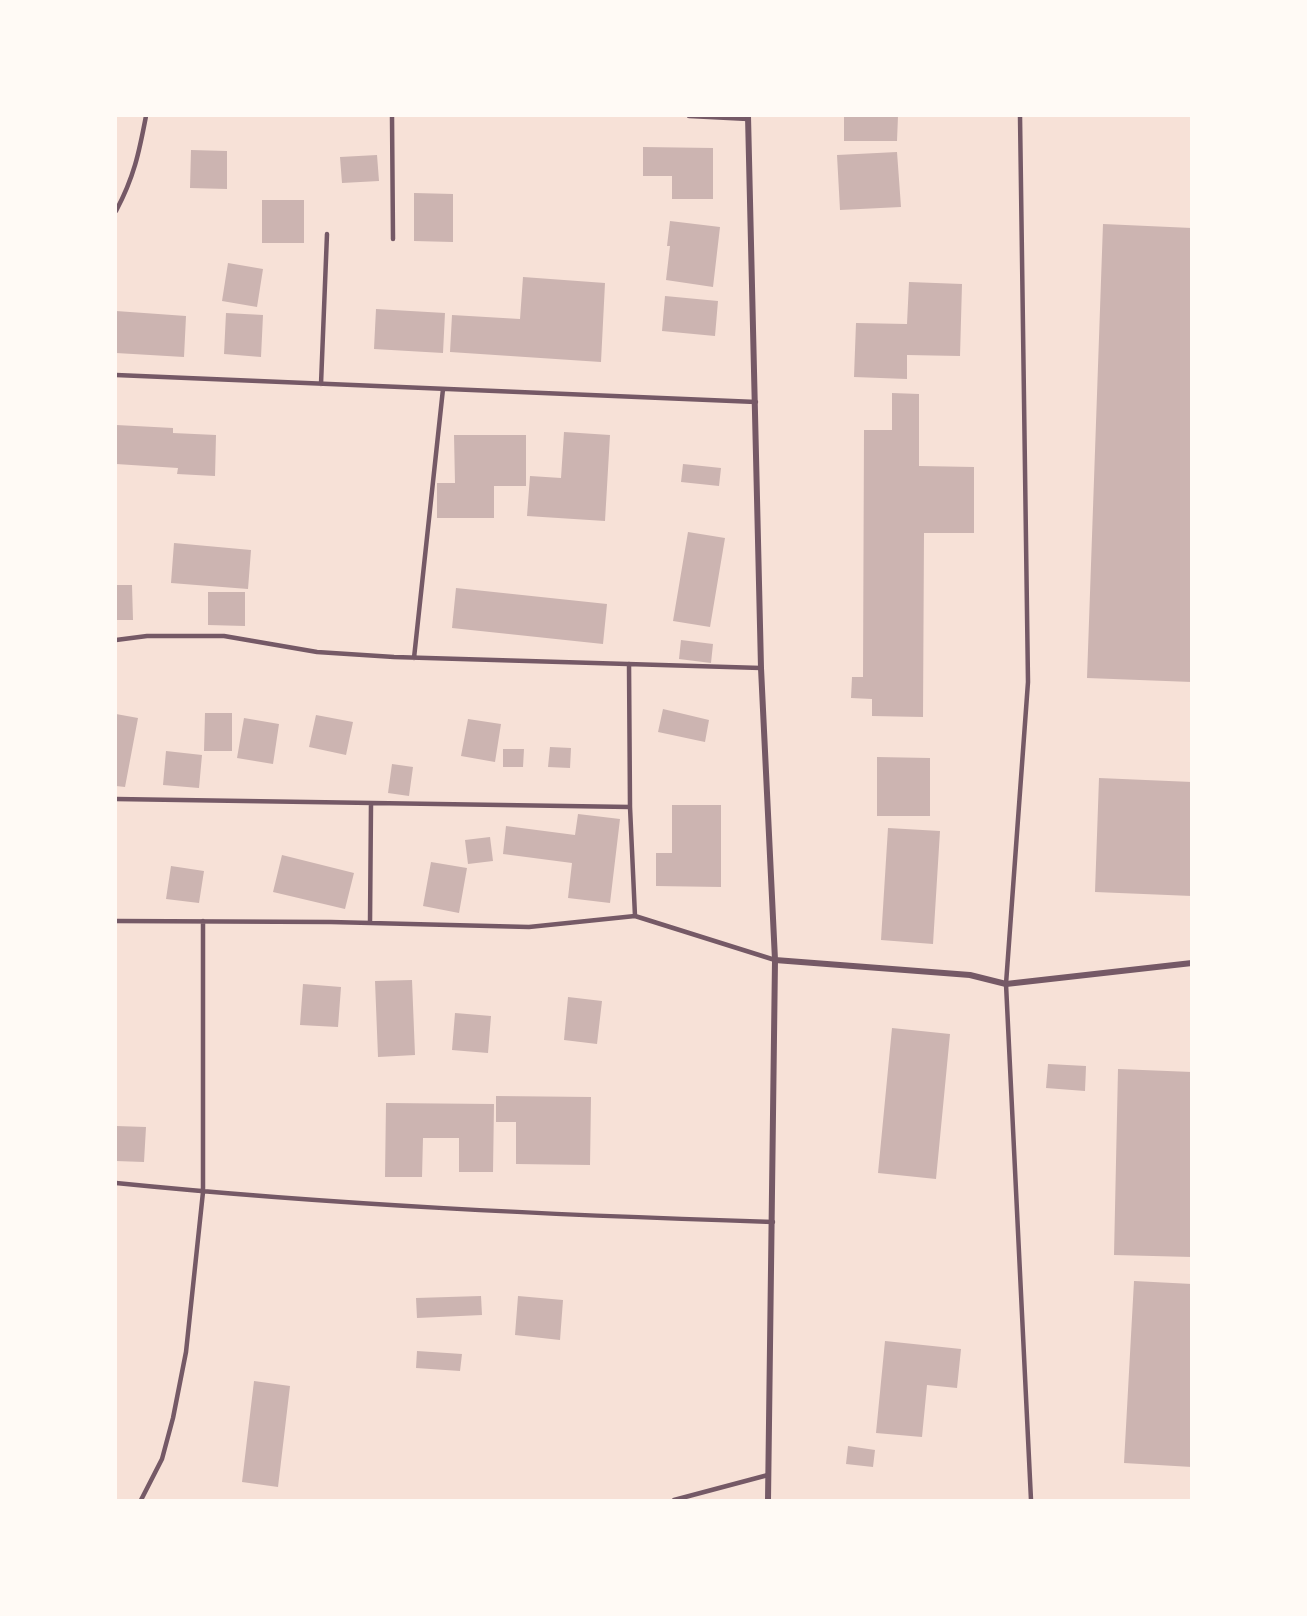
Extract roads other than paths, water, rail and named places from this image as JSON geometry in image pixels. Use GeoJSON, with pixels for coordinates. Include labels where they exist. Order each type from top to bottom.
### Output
{"type":"FeatureCollection","features":[{"type":"Feature","properties":{"kind":"street"},"geometry":{"type":"LineString","coordinates":[[748,117],[761,668],[775,960],[768,1500]]}},
{"type":"Feature","properties":{"kind":"street"},"geometry":{"type":"LineString","coordinates":[[775,960],[970,975],[1006,984],[1191,963]]}},
{"type":"Feature","properties":{"kind":"lane"},"geometry":{"type":"LineString","coordinates":[[116,211],[138,162],[146,116]]}},
{"type":"Feature","properties":{"kind":"lane"},"geometry":{"type":"LineString","coordinates":[[392,116],[393,239]]}},
{"type":"Feature","properties":{"kind":"lane"},"geometry":{"type":"LineString","coordinates":[[689,116],[748,117]]}},
{"type":"Feature","properties":{"kind":"lane"},"geometry":{"type":"LineString","coordinates":[[1020,116],[1028,682],[1006,984],[1031,1500]]}},
{"type":"Feature","properties":{"kind":"lane"},"geometry":{"type":"LineString","coordinates":[[321,384],[327,234]]}},
{"type":"Feature","properties":{"kind":"lane"},"geometry":{"type":"LineString","coordinates":[[116,375],[756,402]]}},
{"type":"Feature","properties":{"kind":"lane"},"geometry":{"type":"LineString","coordinates":[[414,658],[443,389]]}},
{"type":"Feature","properties":{"kind":"lane"},"geometry":{"type":"LineString","coordinates":[[116,640],[147,636],[224,636],[317,652],[414,658],[761,668]]}},
{"type":"Feature","properties":{"kind":"lane"},"geometry":{"type":"LineString","coordinates":[[629,664],[630,807],[635,916]]}},
{"type":"Feature","properties":{"kind":"lane"},"geometry":{"type":"LineString","coordinates":[[116,799],[630,807]]}},
{"type":"Feature","properties":{"kind":"lane"},"geometry":{"type":"LineString","coordinates":[[370,923],[371,804]]}},
{"type":"Feature","properties":{"kind":"lane"},"geometry":{"type":"LineString","coordinates":[[116,921],[529,927],[635,916],[775,960]]}},
{"type":"Feature","properties":{"kind":"lane"},"geometry":{"type":"LineString","coordinates":[[141,1500],[162,1459],[186,1352],[203,1192],[203,921]]}},
{"type":"Feature","properties":{"kind":"lane"},"geometry":{"type":"LineString","coordinates":[[116,1183],[203,1192],[545,1215],[773,1222]]}},
{"type":"Feature","properties":{"kind":"lane"},"geometry":{"type":"LineString","coordinates":[[675,1500],[768,1475]]}}]}
